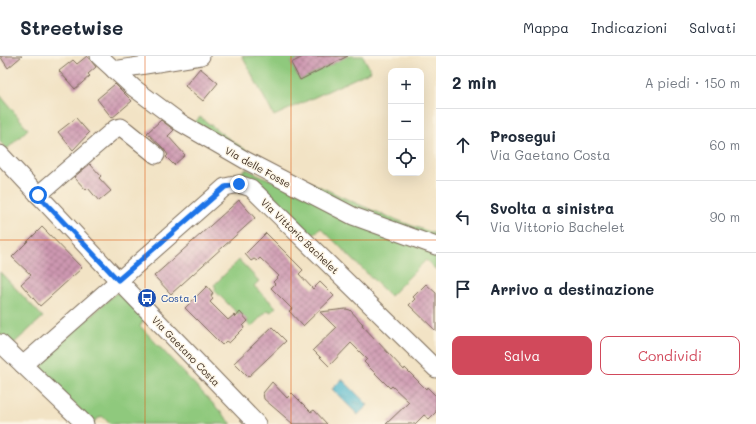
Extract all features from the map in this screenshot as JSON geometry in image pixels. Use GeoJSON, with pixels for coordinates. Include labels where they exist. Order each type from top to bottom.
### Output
{"type":"FeatureCollection","features":[{"type":"Feature","properties":{"kind":"street","name":"Via delle Fosse"},"geometry":{"type":"LineString","coordinates":[[99,56],[145,97],[181,123],[252,164],[352,216],[436,246]]}},
{"type":"Feature","properties":{"kind":"street"},"geometry":{"type":"LineString","coordinates":[[114,70],[201,56]]}},
{"type":"Feature","properties":{"kind":"street"},"geometry":{"type":"LineString","coordinates":[[38,195],[116,128],[121,127],[156,155]]}},
{"type":"Feature","properties":{"kind":"street","name":"Via Gaetano Costa"},"geometry":{"type":"LineString","coordinates":[[0,154],[118,280],[257,424]]}},
{"type":"Feature","properties":{"kind":"street","name":"Via Vittorio Bachelet"},"geometry":{"type":"LineString","coordinates":[[23,365],[225,187],[232,184],[245,185],[256,193],[436,369]]}},
{"type":"Feature","properties":{"kind":"street"},"geometry":{"type":"LineString","coordinates":[[0,343],[85,424]]}},
{"type":"Feature","properties":{"kind":"green space"},"geometry":{"type":"Polygon","coordinates":[[[242,56],[305,56],[291,63],[300,80],[336,62],[333,56],[363,56],[371,71],[274,116],[242,56]]]}},
{"type":"Feature","properties":{"kind":"green space"},"geometry":{"type":"Polygon","coordinates":[[[0,95],[28,129],[7,149],[0,142],[0,95]]]}},
{"type":"Feature","properties":{"kind":"green space"},"geometry":{"type":"Polygon","coordinates":[[[200,117],[225,136],[250,152],[296,175],[388,217],[436,234],[436,243],[380,224],[192,125],[200,117]]]}},
{"type":"Feature","properties":{"kind":"green space"},"geometry":{"type":"Polygon","coordinates":[[[246,169],[436,254],[436,270],[426,260],[390,296],[321,228],[313,235],[262,185],[254,179],[237,176],[246,169]]]}},
{"type":"Feature","properties":{"kind":"green space"},"geometry":{"type":"Polygon","coordinates":[[[239,260],[259,281],[254,286],[276,307],[271,312],[268,310],[251,327],[247,323],[248,321],[240,313],[238,314],[214,290],[216,288],[214,285],[239,260]]]}},
{"type":"Feature","properties":{"kind":"green space"},"geometry":{"type":"Polygon","coordinates":[[[0,272],[43,317],[12,345],[0,334],[0,272]]]}},
{"type":"Feature","properties":{"kind":"green space"},"geometry":{"type":"Polygon","coordinates":[[[116,293],[125,296],[145,319],[140,326],[232,424],[110,424],[102,416],[93,422],[41,372],[45,358],[116,293]]]}},
{"type":"Feature","properties":{"kind":"water"},"geometry":{"type":"Polygon","coordinates":[[[342,379],[368,405],[358,415],[332,389],[342,379]]]}},
{"type":"Feature","properties":{"kind":"building"},"geometry":{"type":"Polygon","coordinates":[[[0,56],[22,56],[8,68],[0,56]]]}},
{"type":"Feature","properties":{"kind":"building"},"geometry":{"type":"Polygon","coordinates":[[[87,56],[96,67],[88,74],[90,76],[75,89],[59,71],[73,60],[77,64],[87,56]]]}},
{"type":"Feature","properties":{"kind":"building"},"geometry":{"type":"Polygon","coordinates":[[[305,56],[348,56],[300,80],[291,63],[305,56]]]}},
{"type":"Feature","properties":{"kind":"building"},"geometry":{"type":"Polygon","coordinates":[[[200,68],[218,83],[203,101],[185,86],[200,68]]]}},
{"type":"Feature","properties":{"kind":"building"},"geometry":{"type":"Polygon","coordinates":[[[115,84],[132,101],[112,118],[97,99],[115,84]]]}},
{"type":"Feature","properties":{"kind":"building"},"geometry":{"type":"Polygon","coordinates":[[[76,118],[89,133],[73,150],[58,132],[76,118]]]}},
{"type":"Feature","properties":{"kind":"building"},"geometry":{"type":"Polygon","coordinates":[[[161,120],[174,130],[168,136],[185,155],[174,165],[166,157],[168,155],[163,148],[147,133],[161,120]]]}},
{"type":"Feature","properties":{"kind":"building"},"geometry":{"type":"Polygon","coordinates":[[[90,164],[101,176],[99,178],[111,191],[99,201],[88,188],[86,190],[74,177],[90,164]]]}},
{"type":"Feature","properties":{"kind":"building"},"geometry":{"type":"Polygon","coordinates":[[[239,200],[255,218],[171,294],[154,276],[239,200]]]}},
{"type":"Feature","properties":{"kind":"building"},"geometry":{"type":"Polygon","coordinates":[[[42,227],[82,268],[40,306],[21,284],[31,275],[12,257],[42,227]]]}},
{"type":"Feature","properties":{"kind":"building"},"geometry":{"type":"Polygon","coordinates":[[[266,233],[303,270],[299,274],[313,289],[320,282],[334,296],[303,326],[289,311],[292,309],[271,288],[275,284],[273,282],[279,276],[260,258],[257,261],[254,259],[251,261],[245,254],[266,233]]]}},
{"type":"Feature","properties":{"kind":"building"},"geometry":{"type":"Polygon","coordinates":[[[426,284],[436,293],[436,331],[409,305],[415,299],[413,297],[426,284]]]}},
{"type":"Feature","properties":{"kind":"building"},"geometry":{"type":"Polygon","coordinates":[[[207,286],[213,293],[211,296],[213,299],[210,302],[228,320],[234,315],[236,317],[240,312],[248,321],[243,326],[244,328],[229,343],[226,341],[222,345],[185,308],[207,286]]]}},
{"type":"Feature","properties":{"kind":"building"},"geometry":{"type":"Polygon","coordinates":[[[346,309],[350,310],[404,370],[405,368],[426,389],[427,387],[436,396],[436,412],[429,419],[424,415],[415,424],[386,424],[409,402],[392,386],[390,388],[364,362],[367,359],[351,343],[329,366],[313,350],[336,328],[320,312],[346,309]]]}},
{"type":"Feature","properties":{"kind":"building"},"geometry":{"type":"Polygon","coordinates":[[[272,327],[286,341],[248,377],[234,363],[272,327]]]}},
{"type":"Feature","properties":{"kind":"building"},"geometry":{"type":"Polygon","coordinates":[[[272,382],[287,398],[292,393],[311,412],[314,410],[327,424],[293,424],[264,399],[263,393],[272,382]]]}},
{"type":"Feature","properties":{"kind":"place","name":"Costa 1"},"geometry":{"type":"Point","coordinates":[147,298]}},
{"type":"Feature","properties":{"kind":"route"},"geometry":{"type":"LineString","coordinates":[[38,195],[118,280],[225,187],[232,184],[239,184]]}}]}
